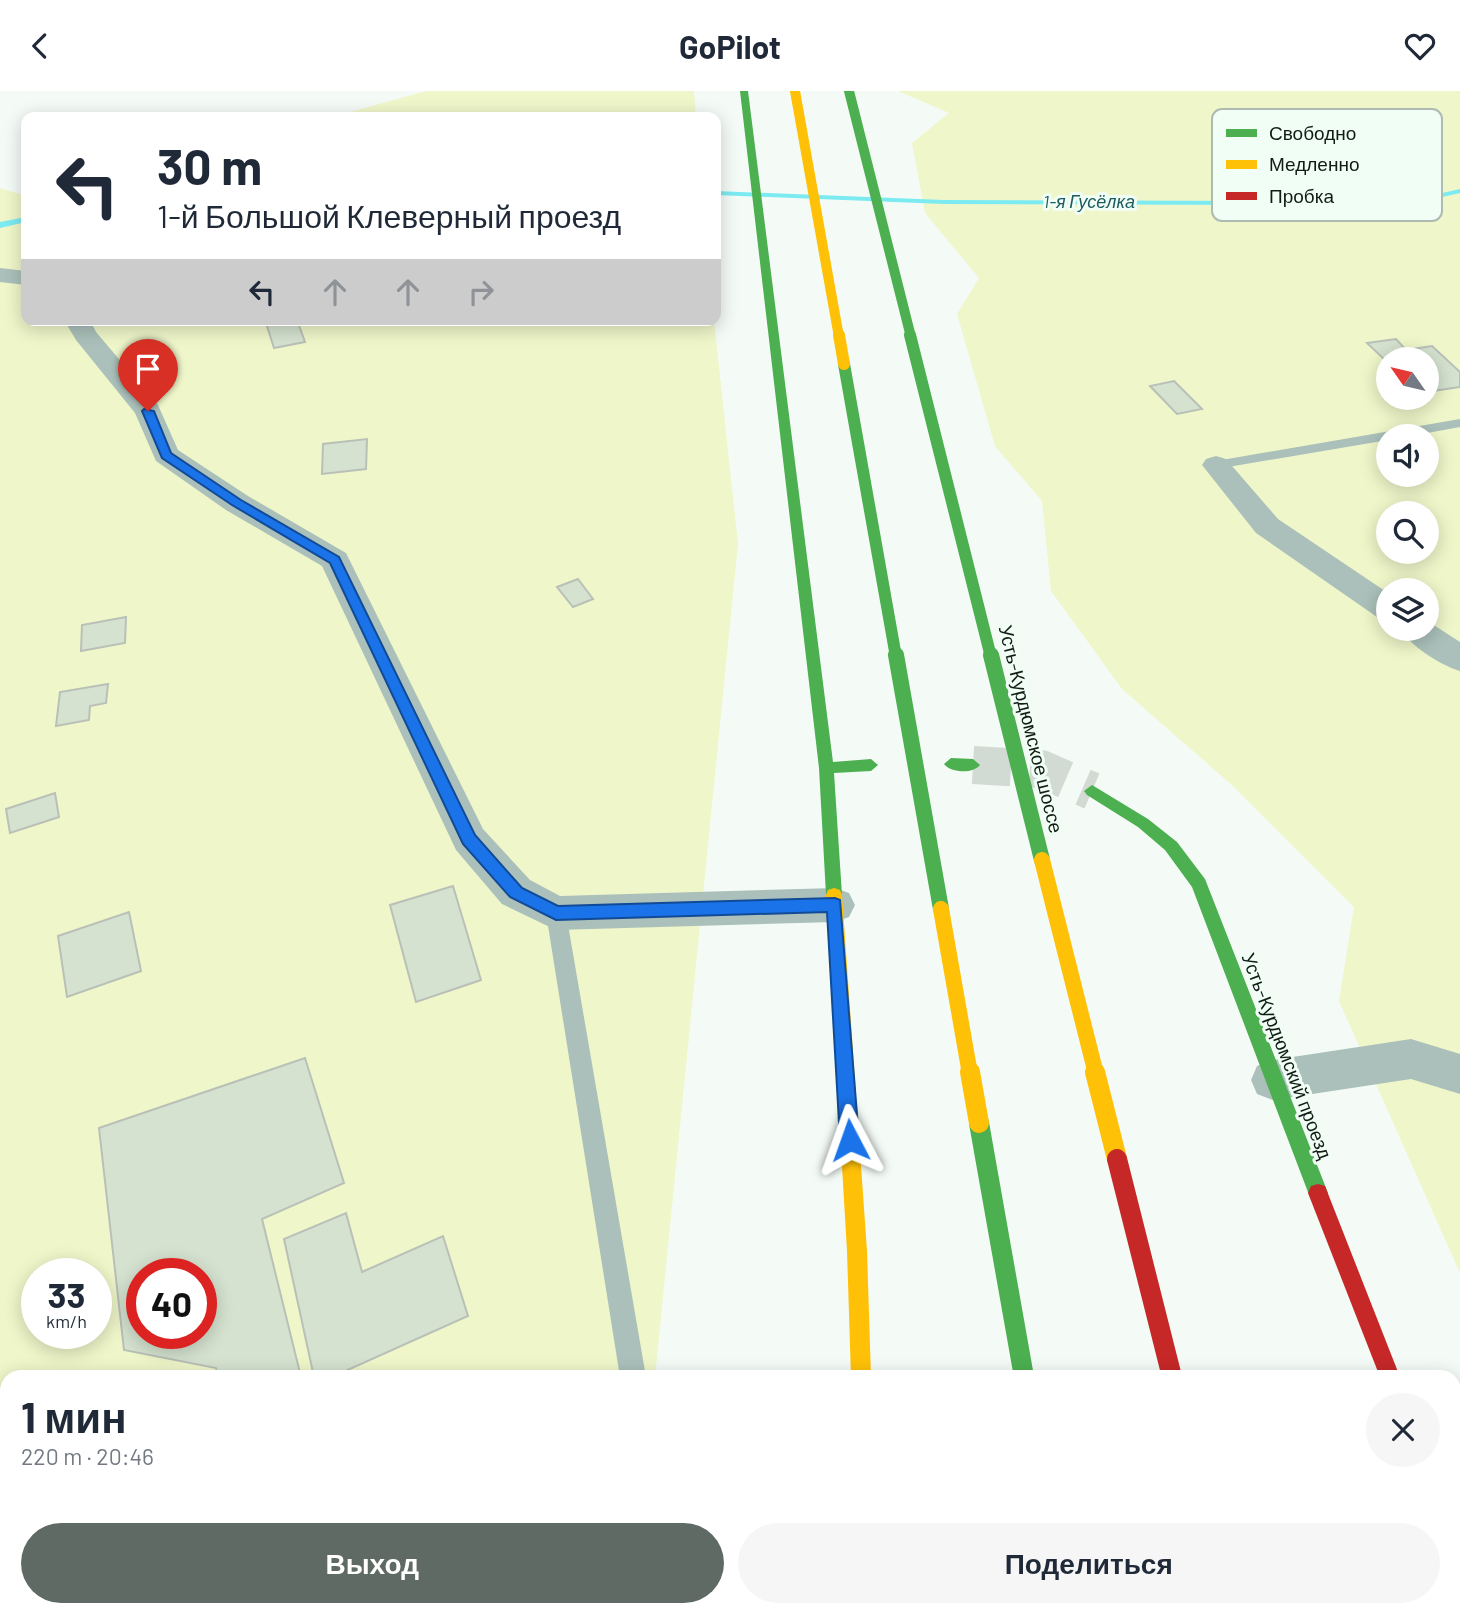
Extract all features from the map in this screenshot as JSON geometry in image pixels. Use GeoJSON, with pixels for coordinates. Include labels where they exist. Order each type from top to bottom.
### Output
{"type":"FeatureCollection","features":[{"type":"Feature","properties":{"kind":"main road"},"geometry":{"type":"LineString","coordinates":[[744,91],[826,768],[858,1251],[861,1370]]}},
{"type":"Feature","properties":{"kind":"main road"},"geometry":{"type":"LineString","coordinates":[[795,91],[1023,1370]]}},
{"type":"Feature","properties":{"kind":"main road","name":"Усть-Курдюмское шоссе"},"geometry":{"type":"LineString","coordinates":[[849,91],[1170,1370]]}},
{"type":"Feature","properties":{"kind":"main road"},"geometry":{"type":"LineString","coordinates":[[951,764],[973,765]]}},
{"type":"Feature","properties":{"kind":"main road"},"geometry":{"type":"LineString","coordinates":[[826,768],[871,765]]}},
{"type":"Feature","properties":{"kind":"main road","name":"Усть-Курдюмский проезд"},"geometry":{"type":"LineString","coordinates":[[1092,791],[1143,823],[1171,846],[1199,884],[1387,1370]]}},
{"type":"Feature","properties":{"kind":"street"},"geometry":{"type":"LineString","coordinates":[[0,275],[21,277]]}},
{"type":"Feature","properties":{"kind":"street"},"geometry":{"type":"LineString","coordinates":[[80,326],[148,411],[166,455],[237,503],[335,560],[469,839],[516,893],[556,913],[835,905]]}},
{"type":"Feature","properties":{"kind":"street"},"geometry":{"type":"LineString","coordinates":[[1216,465],[1267,526],[1376,601]]}},
{"type":"Feature","properties":{"kind":"street"},"geometry":{"type":"LineString","coordinates":[[1434,641],[1460,659]]}},
{"type":"Feature","properties":{"kind":"street"},"geometry":{"type":"LineString","coordinates":[[1273,1080],[1411,1059],[1460,1074]]}},
{"type":"Feature","properties":{"kind":"lane"},"geometry":{"type":"LineString","coordinates":[[1216,465],[1460,422]]}},
{"type":"Feature","properties":{"kind":"lane"},"geometry":{"type":"LineString","coordinates":[[556,913],[632,1370]]}},
{"type":"Feature","properties":{"kind":"green space"},"geometry":{"type":"Polygon","coordinates":[[[426,91],[694,91],[696,112],[350,112],[426,91]]]}},
{"type":"Feature","properties":{"kind":"green space"},"geometry":{"type":"Polygon","coordinates":[[[898,91],[1460,91],[1460,1273],[1339,1001],[1354,907],[1233,786],[1122,689],[1051,591],[1042,501],[995,446],[957,314],[979,278],[925,213],[912,143],[949,113],[898,91]]]}},
{"type":"Feature","properties":{"kind":"green space"},"geometry":{"type":"Polygon","coordinates":[[[0,188],[21,194],[21,326],[715,326],[738,544],[656,1370],[0,1370],[0,188]]]}},
{"type":"Feature","properties":{"kind":"building"},"geometry":{"type":"Polygon","coordinates":[[[267,326],[299,326],[305,342],[274,348],[267,326]]]}},
{"type":"Feature","properties":{"kind":"building"},"geometry":{"type":"Polygon","coordinates":[[[1396,339],[1403,347],[1376,347],[1376,352],[1367,343],[1396,339]]]}},
{"type":"Feature","properties":{"kind":"building"},"geometry":{"type":"Polygon","coordinates":[[[1439,352],[1460,372],[1460,387],[1439,390],[1439,352]]]}},
{"type":"Feature","properties":{"kind":"building"},"geometry":{"type":"Polygon","coordinates":[[[1174,381],[1202,409],[1177,414],[1150,386],[1174,381]]]}},
{"type":"Feature","properties":{"kind":"building"},"geometry":{"type":"Polygon","coordinates":[[[367,439],[366,469],[322,474],[323,444],[367,439]]]}},
{"type":"Feature","properties":{"kind":"building"},"geometry":{"type":"Polygon","coordinates":[[[578,579],[593,599],[573,607],[557,587],[578,579]]]}},
{"type":"Feature","properties":{"kind":"building"},"geometry":{"type":"Polygon","coordinates":[[[126,617],[125,643],[81,651],[82,625],[126,617]]]}},
{"type":"Feature","properties":{"kind":"building"},"geometry":{"type":"Polygon","coordinates":[[[108,684],[106,703],[90,706],[89,720],[56,726],[60,692],[108,684]]]}},
{"type":"Feature","properties":{"kind":"building"},"geometry":{"type":"Polygon","coordinates":[[[55,793],[59,817],[10,833],[6,809],[55,793]]]}},
{"type":"Feature","properties":{"kind":"building"},"geometry":{"type":"Polygon","coordinates":[[[453,886],[481,980],[416,1002],[390,905],[453,886]]]}},
{"type":"Feature","properties":{"kind":"building"},"geometry":{"type":"Polygon","coordinates":[[[129,912],[141,971],[67,997],[58,936],[129,912]]]}},
{"type":"Feature","properties":{"kind":"building"},"geometry":{"type":"Polygon","coordinates":[[[305,1058],[344,1183],[262,1219],[299,1370],[216,1368],[124,1350],[99,1128],[305,1058]]]}},
{"type":"Feature","properties":{"kind":"building"},"geometry":{"type":"Polygon","coordinates":[[[346,1213],[362,1272],[443,1236],[468,1316],[348,1370],[312,1370],[284,1239],[346,1213]]]}},
{"type":"Feature","properties":{"kind":"waterway","name":"1-я Гусёлка"},"geometry":{"type":"LineString","coordinates":[[1442,195],[1460,191]]}},
{"type":"Feature","properties":{"kind":"waterway","name":"1-я Гусёлка"},"geometry":{"type":"LineString","coordinates":[[721,193],[944,202],[1212,201]]}},
{"type":"Feature","properties":{"kind":"waterway","name":"1-я Гусёлка"},"geometry":{"type":"LineString","coordinates":[[0,225],[21,221]]}},
{"type":"Feature","properties":{"kind":"tunnel"},"geometry":{"type":"LineString","coordinates":[[973,765],[1041,769],[1092,791]]}},
{"type":"Feature","properties":{"kind":"traffic: fast"},"geometry":{"type":"LineString","coordinates":[[744,91],[826,768],[834,895]]}},
{"type":"Feature","properties":{"kind":"traffic: fast"},"geometry":{"type":"LineString","coordinates":[[849,91],[1042,860]]}},
{"type":"Feature","properties":{"kind":"traffic: fast"},"geometry":{"type":"LineString","coordinates":[[844,364],[941,909]]}},
{"type":"Feature","properties":{"kind":"traffic: fast"},"geometry":{"type":"LineString","coordinates":[[951,764],[973,765]]}},
{"type":"Feature","properties":{"kind":"traffic: fast"},"geometry":{"type":"LineString","coordinates":[[826,768],[871,765]]}},
{"type":"Feature","properties":{"kind":"traffic: fast"},"geometry":{"type":"LineString","coordinates":[[1092,791],[1143,823],[1171,846],[1199,884],[1318,1193]]}},
{"type":"Feature","properties":{"kind":"traffic: fast"},"geometry":{"type":"LineString","coordinates":[[979,1123],[1023,1370]]}},
{"type":"Feature","properties":{"kind":"traffic: slow"},"geometry":{"type":"LineString","coordinates":[[795,91],[844,364]]}},
{"type":"Feature","properties":{"kind":"traffic: slow"},"geometry":{"type":"LineString","coordinates":[[1042,860],[1117,1159]]}},
{"type":"Feature","properties":{"kind":"traffic: slow"},"geometry":{"type":"LineString","coordinates":[[834,895],[857,1251],[861,1370]]}},
{"type":"Feature","properties":{"kind":"traffic: slow"},"geometry":{"type":"LineString","coordinates":[[941,909],[979,1123]]}},
{"type":"Feature","properties":{"kind":"traffic: jam"},"geometry":{"type":"LineString","coordinates":[[1117,1159],[1170,1370]]}},
{"type":"Feature","properties":{"kind":"traffic: jam"},"geometry":{"type":"LineString","coordinates":[[1318,1193],[1387,1370]]}},
{"type":"Feature","properties":{"kind":"route"},"geometry":{"type":"LineString","coordinates":[[148,411],[166,455],[237,503],[335,560],[469,839],[516,893],[556,913],[835,905],[850,1140]]}}]}
